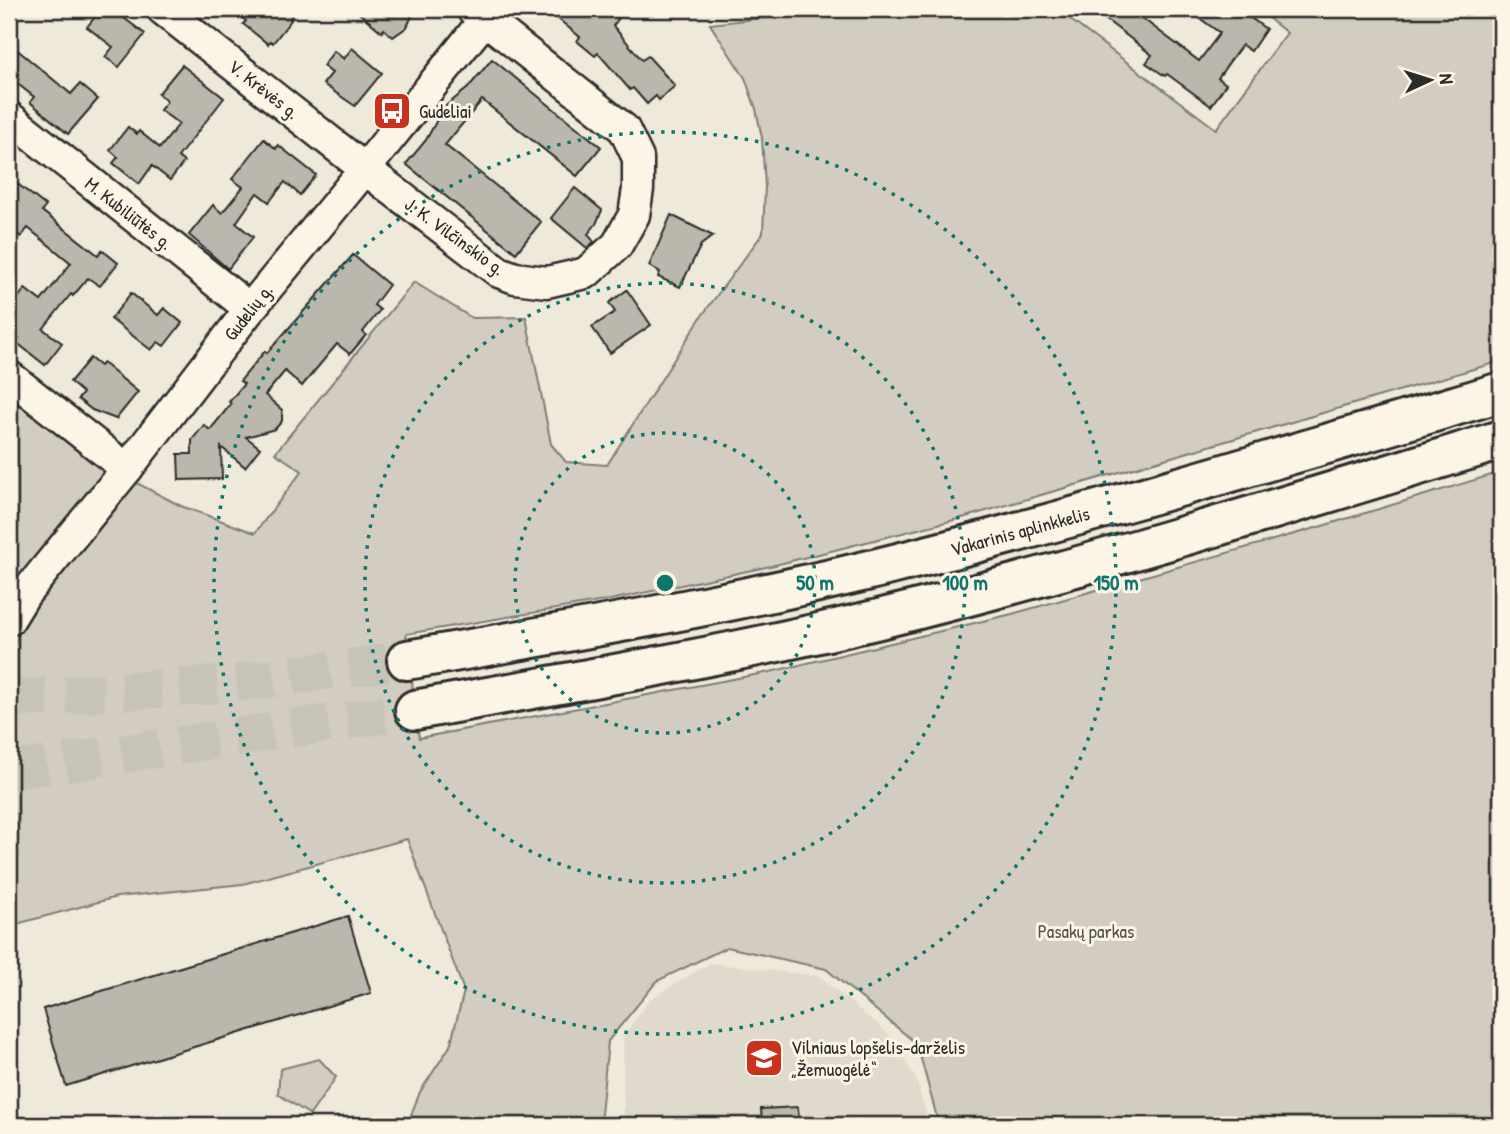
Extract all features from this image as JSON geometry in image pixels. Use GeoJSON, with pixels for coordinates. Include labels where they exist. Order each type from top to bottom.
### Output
{"type":"FeatureCollection","features":[{"type":"Feature","properties":{"kind":"highway","name":"Vakarinis aplinkkelis"},"geometry":{"type":"LineString","coordinates":[[407,660],[606,625],[870,570],[1218,477],[1501,391]]}},
{"type":"Feature","properties":{"kind":"highway"},"geometry":{"type":"LineString","coordinates":[[415,710],[598,678],[877,619],[1026,581],[1224,525],[1501,440]]}},
{"type":"Feature","properties":{"kind":"street","name":"V. Krėvės g."},"geometry":{"type":"LineString","coordinates":[[162,9],[365,169]]}},
{"type":"Feature","properties":{"kind":"street","name":"J. K. Vilčinskio g."},"geometry":{"type":"LineString","coordinates":[[365,169],[499,272],[515,278],[547,282],[586,273],[617,245],[634,215],[638,189],[638,158],[624,129],[483,12]]}},
{"type":"Feature","properties":{"kind":"street","name":"Gudelių g."},"geometry":{"type":"LineString","coordinates":[[9,620],[34,582],[127,469],[250,309],[365,169],[483,12]]}},
{"type":"Feature","properties":{"kind":"street","name":"M. Kubiliūtės g."},"geometry":{"type":"LineString","coordinates":[[9,117],[250,309]]}},
{"type":"Feature","properties":{"kind":"street"},"geometry":{"type":"LineString","coordinates":[[9,376],[127,469]]}},
{"type":"Feature","properties":{"kind":"shaded area","name":"Vilniaus lopšelis-darželis „Žemuogėlė“"},"geometry":{"type":"Polygon","coordinates":[[[710,963],[819,976],[890,1035],[916,1079],[929,1125],[624,1125],[623,1037],[649,1000],[710,963]]]}},
{"type":"Feature","properties":{"kind":"green space","name":"Pasakų parkas"},"geometry":{"type":"Polygon","coordinates":[[[787,9],[1056,9],[1216,129],[1287,33],[1257,9],[1501,9],[1501,361],[962,518],[771,566],[610,600],[406,634],[419,738],[770,672],[1012,614],[1501,472],[1501,1125],[939,1125],[917,1044],[826,969],[727,947],[657,981],[608,1041],[600,1125],[407,1125],[420,1092],[450,1046],[464,991],[407,839],[243,884],[117,897],[9,926],[9,673],[12,652],[19,633],[39,599],[98,531],[133,481],[181,506],[255,533],[302,471],[275,453],[414,282],[472,318],[526,317],[551,444],[566,462],[607,465],[701,317],[763,233],[765,187],[762,138],[756,109],[745,78],[710,24],[773,17],[787,9]]]}},
{"type":"Feature","properties":{"kind":"green space"},"geometry":{"type":"Polygon","coordinates":[[[9,393],[109,468],[9,600],[9,393]]]}},
{"type":"Feature","properties":{"kind":"green space"},"geometry":{"type":"Polygon","coordinates":[[[319,1059],[336,1077],[310,1115],[278,1094],[280,1069],[319,1059]]]}},
{"type":"Feature","properties":{"kind":"building"},"geometry":{"type":"Polygon","coordinates":[[[101,9],[112,9],[145,34],[119,67],[105,57],[113,47],[87,27],[101,9]]]}},
{"type":"Feature","properties":{"kind":"building"},"geometry":{"type":"Polygon","coordinates":[[[231,9],[284,9],[292,15],[273,43],[270,41],[268,44],[243,24],[246,21],[231,9]]]}},
{"type":"Feature","properties":{"kind":"building"},"geometry":{"type":"Polygon","coordinates":[[[354,9],[415,9],[407,27],[393,37],[384,29],[382,32],[354,9]]]}},
{"type":"Feature","properties":{"kind":"building"},"geometry":{"type":"Polygon","coordinates":[[[546,9],[608,9],[619,18],[613,26],[642,60],[648,56],[675,86],[659,100],[656,96],[647,104],[633,88],[630,90],[598,53],[595,56],[577,41],[580,37],[546,9]]]}},
{"type":"Feature","properties":{"kind":"building"},"geometry":{"type":"Polygon","coordinates":[[[1092,9],[1130,9],[1199,61],[1220,33],[1187,9],[1238,9],[1266,29],[1251,51],[1242,45],[1230,61],[1218,78],[1226,84],[1211,106],[1167,74],[1165,76],[1146,63],[1152,55],[1092,9]]]}},
{"type":"Feature","properties":{"kind":"building"},"geometry":{"type":"Polygon","coordinates":[[[9,43],[71,94],[80,84],[98,99],[68,134],[30,102],[34,97],[9,77],[9,43]]]}},
{"type":"Feature","properties":{"kind":"building"},"geometry":{"type":"Polygon","coordinates":[[[352,48],[382,73],[355,106],[323,84],[332,73],[323,66],[334,51],[344,59],[352,48]]]}},
{"type":"Feature","properties":{"kind":"building"},"geometry":{"type":"Polygon","coordinates":[[[492,59],[601,147],[577,176],[482,100],[445,145],[541,222],[516,253],[406,164],[426,140],[437,120],[433,116],[468,88],[492,59]]]}},
{"type":"Feature","properties":{"kind":"building"},"geometry":{"type":"Polygon","coordinates":[[[182,65],[224,98],[178,157],[184,162],[170,180],[152,166],[139,184],[113,163],[118,157],[110,150],[128,127],[137,134],[139,131],[160,148],[179,124],[160,110],[167,101],[158,94],[182,65]]]}},
{"type":"Feature","properties":{"kind":"building"},"geometry":{"type":"Polygon","coordinates":[[[264,139],[276,149],[278,145],[316,175],[300,195],[285,182],[269,202],[257,193],[236,223],[253,237],[228,269],[189,235],[213,205],[222,213],[243,187],[232,179],[264,139]]]}},
{"type":"Feature","properties":{"kind":"building"},"geometry":{"type":"Polygon","coordinates":[[[15,182],[46,206],[42,211],[98,255],[102,250],[118,263],[100,286],[88,278],[73,296],[71,294],[43,329],[62,343],[45,365],[16,342],[19,338],[9,330],[9,309],[25,289],[41,301],[71,263],[28,228],[21,237],[9,227],[9,190],[15,182]]]}},
{"type":"Feature","properties":{"kind":"building"},"geometry":{"type":"Polygon","coordinates":[[[575,188],[602,210],[588,234],[594,242],[587,248],[551,218],[575,188]]]}},
{"type":"Feature","properties":{"kind":"building"},"geometry":{"type":"Polygon","coordinates":[[[671,215],[713,236],[701,245],[680,287],[658,277],[660,272],[649,266],[671,215]]]}},
{"type":"Feature","properties":{"kind":"building"},"geometry":{"type":"Polygon","coordinates":[[[353,255],[389,285],[374,305],[380,310],[363,332],[366,335],[350,354],[337,344],[302,386],[285,371],[265,395],[282,410],[282,421],[275,429],[246,437],[260,448],[245,467],[221,447],[222,479],[179,480],[178,454],[192,454],[192,440],[204,425],[210,430],[244,384],[240,381],[353,255]]]}},
{"type":"Feature","properties":{"kind":"building"},"geometry":{"type":"Polygon","coordinates":[[[627,290],[651,325],[610,353],[592,327],[615,312],[609,303],[627,290]]]}},
{"type":"Feature","properties":{"kind":"building"},"geometry":{"type":"Polygon","coordinates":[[[131,293],[158,315],[164,308],[182,323],[164,346],[158,342],[151,350],[111,319],[131,293]]]}},
{"type":"Feature","properties":{"kind":"building"},"geometry":{"type":"Polygon","coordinates":[[[90,358],[100,366],[103,363],[138,392],[116,419],[92,410],[78,399],[83,393],[70,382],[90,358]]]}},
{"type":"Feature","properties":{"kind":"building"},"geometry":{"type":"Polygon","coordinates":[[[348,916],[371,993],[66,1086],[43,1009],[348,916]]]}},
{"type":"Feature","properties":{"kind":"building"},"geometry":{"type":"Polygon","coordinates":[[[798,1107],[799,1125],[762,1125],[761,1109],[798,1107]]]}},
{"type":"Feature","properties":{"kind":"tunnel"},"geometry":{"type":"LineString","coordinates":[[9,699],[229,684],[407,660]]}},
{"type":"Feature","properties":{"kind":"tunnel"},"geometry":{"type":"LineString","coordinates":[[9,771],[415,710]]}},
{"type":"Feature","properties":{"kind":"place","name":"Gudeliai"},"geometry":{"type":"Point","coordinates":[392,111]}},
{"type":"Feature","properties":{"kind":"place","name":"Vilniaus lopšelis-darželis „Žemuogėlė“"},"geometry":{"type":"Point","coordinates":[764,1058]}}]}
